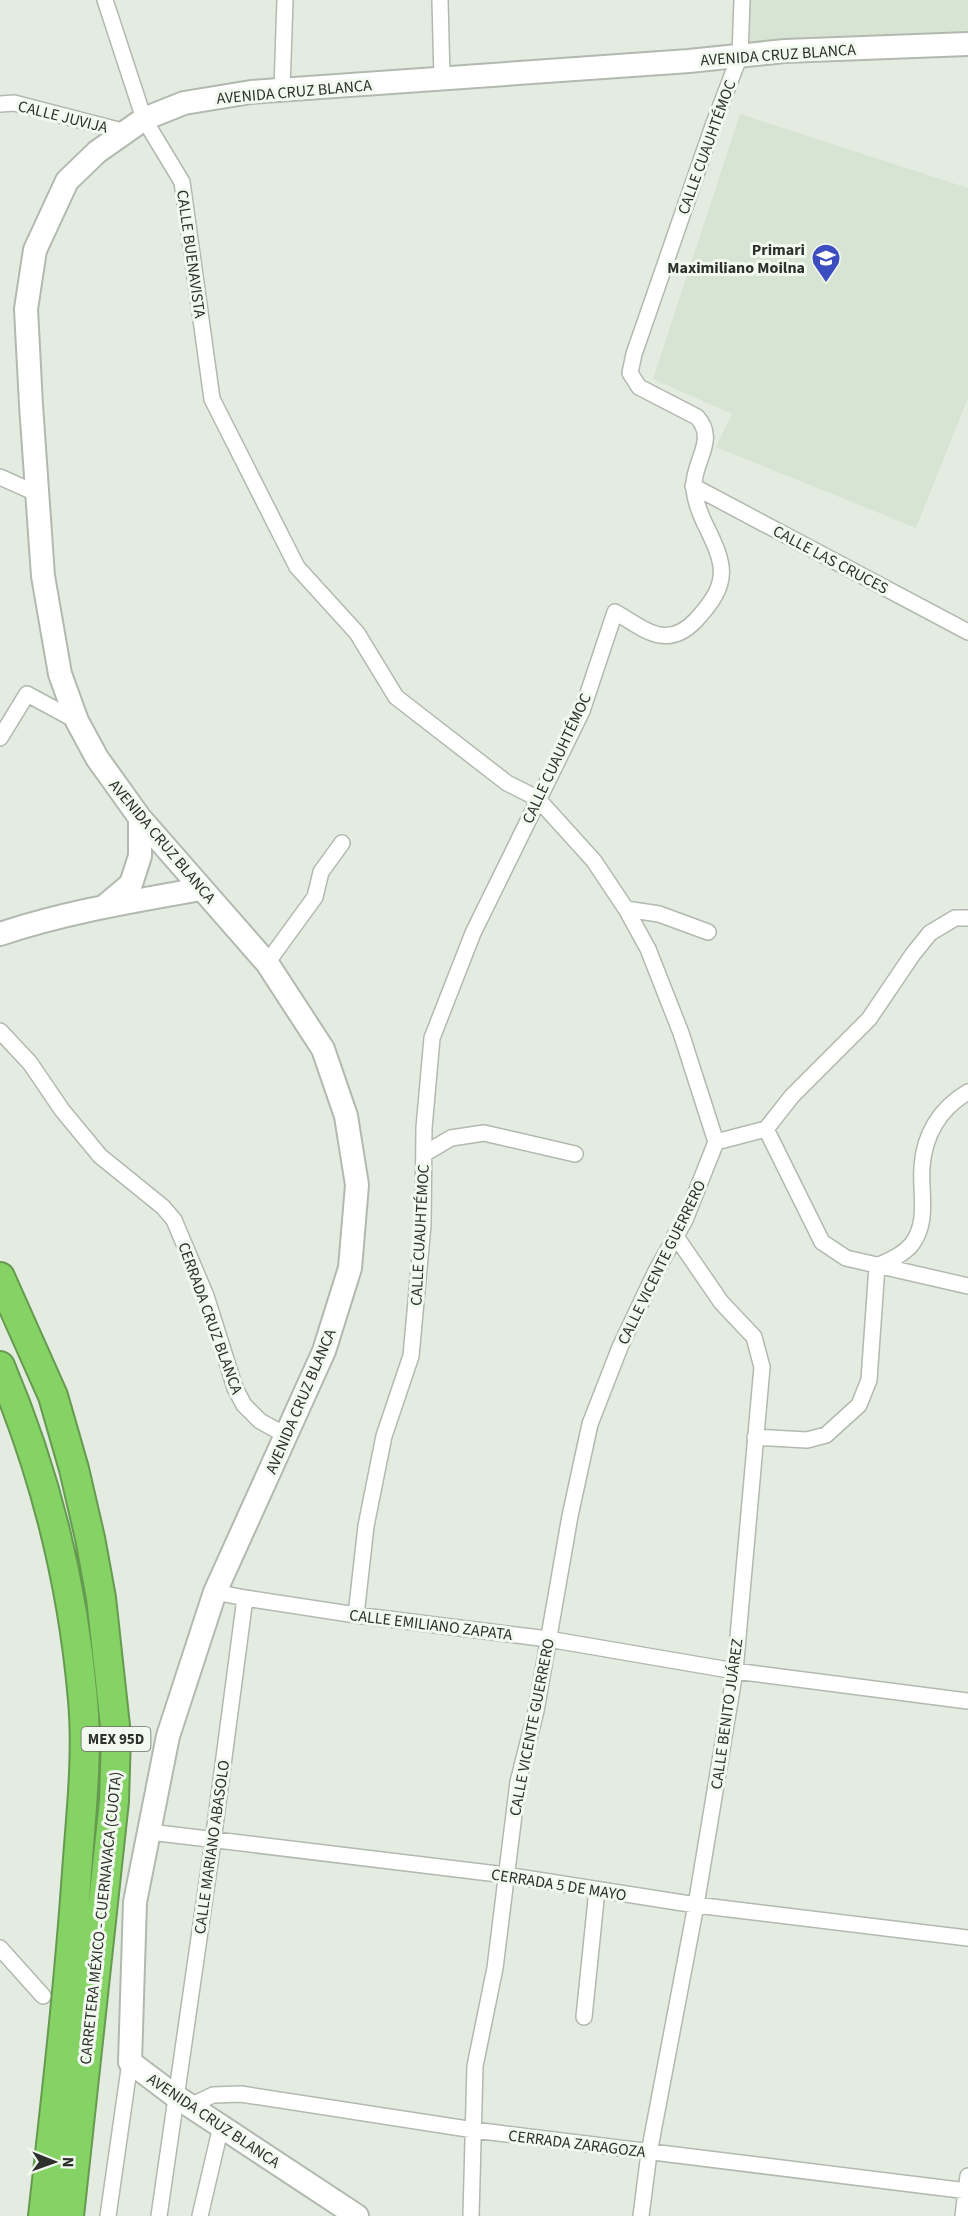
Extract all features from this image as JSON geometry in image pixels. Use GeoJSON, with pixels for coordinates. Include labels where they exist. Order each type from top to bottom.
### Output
{"type":"FeatureCollection","features":[{"type":"Feature","properties":{"kind":"highway","name":"CARRETERA MÉXICO - CUERNAVACA (CUOTA)"},"geometry":{"type":"LineString","coordinates":[[0,1277],[53,1396],[74,1469],[102,1598],[116,1735],[113,1813],[69,2216]]}},
{"type":"Feature","properties":{"kind":"highway","name":"CARRETERA MÉXICO - CUERNAVACA (CUOTA)"},"geometry":{"type":"LineString","coordinates":[[0,1366],[40,1473],[58,1543],[75,1631],[83,1702],[84,1774],[75,1893],[62,2047],[43,2216]]}},
{"type":"Feature","properties":{"kind":"main road","name":"AVENIDA CRUZ BLANCA"},"geometry":{"type":"LineString","coordinates":[[357,2216],[182,2101],[130,2062],[135,1902],[168,1736],[215,1592],[324,1351],[350,1268],[357,1185],[346,1116],[323,1048],[267,963],[140,818],[97,758],[77,721],[60,674],[43,576],[31,405],[26,309],[35,250],[67,181],[97,152],[135,125],[184,103],[282,89],[689,61],[740,55],[968,44]]}},
{"type":"Feature","properties":{"kind":"main road"},"geometry":{"type":"LineString","coordinates":[[104,907],[131,884],[140,856],[140,818]]}},
{"type":"Feature","properties":{"kind":"main road"},"geometry":{"type":"LineString","coordinates":[[0,934],[26,925],[104,907],[201,889]]}},
{"type":"Feature","properties":{"kind":"street","name":"CALLE BUENAVISTA"},"geometry":{"type":"LineString","coordinates":[[105,0],[135,125],[182,182],[212,399],[297,567],[357,633],[396,697],[507,783],[537,798]]}},
{"type":"Feature","properties":{"kind":"street"},"geometry":{"type":"LineString","coordinates":[[282,89],[285,0]]}},
{"type":"Feature","properties":{"kind":"street"},"geometry":{"type":"LineString","coordinates":[[440,0],[442,78]]}},
{"type":"Feature","properties":{"kind":"street"},"geometry":{"type":"LineString","coordinates":[[740,55],[742,0]]}},
{"type":"Feature","properties":{"kind":"street","name":"CALLE CUAUHTÉMOC"},"geometry":{"type":"LineString","coordinates":[[356,1615],[366,1526],[384,1436],[411,1356],[423,1225],[424,1154],[432,1038],[473,933],[537,798],[582,711],[615,612],[652,633],[672,636],[685,632],[712,603],[722,582],[721,562],[699,510],[693,486],[706,436],[705,425],[697,417],[639,387],[630,373],[634,354],[740,55]]}},
{"type":"Feature","properties":{"kind":"street","name":"CALLE JUVIJA"},"geometry":{"type":"LineString","coordinates":[[5,101],[135,125]]}},
{"type":"Feature","properties":{"kind":"street"},"geometry":{"type":"LineString","coordinates":[[0,477],[38,494]]}},
{"type":"Feature","properties":{"kind":"street","name":"CALLE LAS CRUCES"},"geometry":{"type":"LineString","coordinates":[[693,486],[968,632]]}},
{"type":"Feature","properties":{"kind":"street"},"geometry":{"type":"LineString","coordinates":[[0,738],[27,694],[77,721]]}},
{"type":"Feature","properties":{"kind":"street"},"geometry":{"type":"LineString","coordinates":[[537,798],[594,861],[626,909],[648,949],[677,1023],[716,1142],[766,1129],[792,1096],[869,1018],[930,933],[955,918],[968,918]]}},
{"type":"Feature","properties":{"kind":"street"},"geometry":{"type":"LineString","coordinates":[[267,963],[315,897],[321,872],[342,843]]}},
{"type":"Feature","properties":{"kind":"street"},"geometry":{"type":"LineString","coordinates":[[626,909],[659,914],[708,932]]}},
{"type":"Feature","properties":{"kind":"street","name":"CERRADA CRUZ BLANCA"},"geometry":{"type":"LineString","coordinates":[[0,1031],[30,1064],[62,1110],[100,1156],[163,1207],[174,1220],[206,1296],[235,1388],[244,1405],[260,1421],[287,1436]]}},
{"type":"Feature","properties":{"kind":"street"},"geometry":{"type":"LineString","coordinates":[[877,1266],[900,1255],[913,1243],[923,1216],[922,1168],[927,1136],[939,1116],[956,1099],[968,1092]]}},
{"type":"Feature","properties":{"kind":"street"},"geometry":{"type":"LineString","coordinates":[[766,1129],[822,1242],[846,1258],[968,1286]]}},
{"type":"Feature","properties":{"kind":"street"},"geometry":{"type":"LineString","coordinates":[[424,1154],[451,1138],[484,1133],[575,1154]]}},
{"type":"Feature","properties":{"kind":"street","name":"CALLE VICENTE GUERRERO"},"geometry":{"type":"LineString","coordinates":[[471,2216],[475,2066],[495,1968],[518,1782],[536,1711],[590,1424],[620,1347],[675,1235],[685,1220],[716,1142]]}},
{"type":"Feature","properties":{"kind":"street","name":"CALLE BENITO JUÁREZ"},"geometry":{"type":"LineString","coordinates":[[641,2216],[649,2153],[696,1905],[735,1671],[762,1367],[753,1337],[721,1302],[675,1235]]}},
{"type":"Feature","properties":{"kind":"street"},"geometry":{"type":"LineString","coordinates":[[755,1437],[807,1440],[826,1435],[858,1405],[869,1380],[877,1266]]}},
{"type":"Feature","properties":{"kind":"street","name":"CALLE EMILIANO ZAPATA"},"geometry":{"type":"LineString","coordinates":[[215,1592],[356,1615],[548,1640],[735,1671],[968,1701]]}},
{"type":"Feature","properties":{"kind":"street","name":"CALLE MARIANO ABASOLO"},"geometry":{"type":"LineString","coordinates":[[159,2216],[182,2101],[245,1598]]}},
{"type":"Feature","properties":{"kind":"street","name":"CERRADA 5 DE MAYO"},"geometry":{"type":"LineString","coordinates":[[150,1832],[506,1875],[696,1905],[968,1938]]}},
{"type":"Feature","properties":{"kind":"street"},"geometry":{"type":"LineString","coordinates":[[584,2017],[597,1890]]}},
{"type":"Feature","properties":{"kind":"street"},"geometry":{"type":"LineString","coordinates":[[0,1948],[43,1996]]}},
{"type":"Feature","properties":{"kind":"street"},"geometry":{"type":"LineString","coordinates":[[108,2216],[130,2062]]}},
{"type":"Feature","properties":{"kind":"street","name":"CERRADA ZARAGOZA"},"geometry":{"type":"LineString","coordinates":[[182,2101],[213,2095],[241,2094],[474,2130],[649,2153],[967,2186]]}},
{"type":"Feature","properties":{"kind":"street"},"geometry":{"type":"LineString","coordinates":[[200,2216],[221,2126]]}},
{"type":"Feature","properties":{"kind":"street"},"geometry":{"type":"LineString","coordinates":[[963,2216],[967,2186]]}},
{"type":"Feature","properties":{"kind":"shaded area"},"geometry":{"type":"Polygon","coordinates":[[[742,0],[968,0],[968,44],[740,55],[742,0]]]}},
{"type":"Feature","properties":{"kind":"shaded area","name":"Primari Maximiliano Moilna"},"geometry":{"type":"Polygon","coordinates":[[[740,114],[968,188],[968,398],[916,528],[716,447],[732,414],[653,379],[740,114]]]}},
{"type":"Feature","properties":{"kind":"place","name":"Primari Maximiliano Moilna"},"geometry":{"type":"Point","coordinates":[826,284]}}]}
